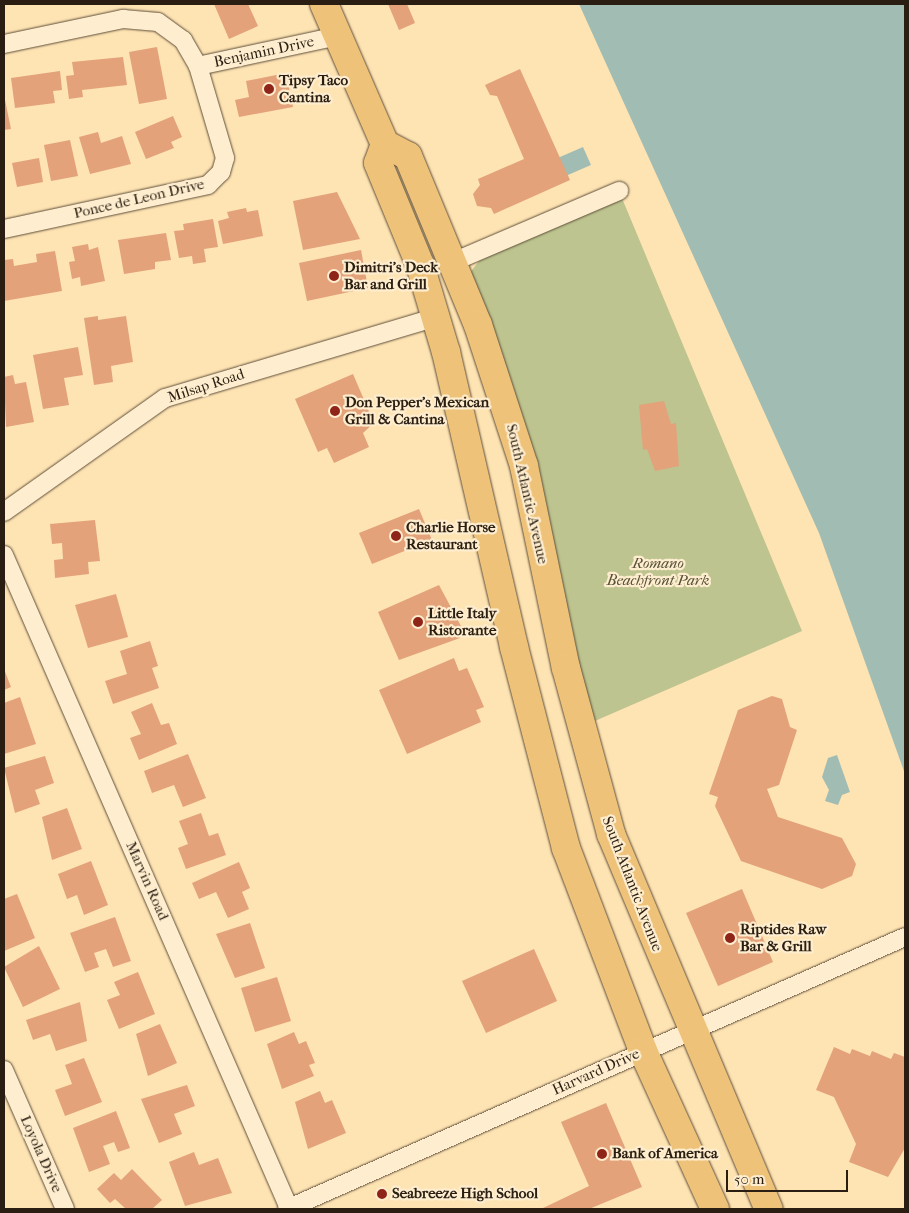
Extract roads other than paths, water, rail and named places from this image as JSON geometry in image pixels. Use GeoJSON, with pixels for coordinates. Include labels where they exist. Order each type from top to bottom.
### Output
{"type":"FeatureCollection","features":[{"type":"Feature","properties":{"kind":"main road"},"geometry":{"type":"LineString","coordinates":[[324,4],[338,36],[382,154],[437,317],[566,848],[643,1051],[716,1209]]}},
{"type":"Feature","properties":{"kind":"main road","name":"South Atlantic Avenue"},"geometry":{"type":"LineString","coordinates":[[382,154],[408,156],[453,262],[495,372],[524,466],[566,668],[611,834],[691,1030],[769,1209]]}},
{"type":"Feature","properties":{"kind":"street","name":"Benjamin Drive"},"geometry":{"type":"LineString","coordinates":[[4,44],[123,19],[158,22],[183,40],[198,66],[338,36]]}},
{"type":"Feature","properties":{"kind":"street","name":"Ponce de Leon Drive"},"geometry":{"type":"LineString","coordinates":[[4,229],[208,186],[221,172],[225,158],[198,66]]}},
{"type":"Feature","properties":{"kind":"street"},"geometry":{"type":"LineString","coordinates":[[453,262],[619,191]]}},
{"type":"Feature","properties":{"kind":"street","name":"Milsap Road"},"geometry":{"type":"LineString","coordinates":[[4,512],[165,398],[437,317]]}},
{"type":"Feature","properties":{"kind":"street","name":"Marvin Road"},"geometry":{"type":"LineString","coordinates":[[4,555],[288,1209]]}},
{"type":"Feature","properties":{"kind":"street","name":"Harvard Drive"},"geometry":{"type":"LineString","coordinates":[[288,1209],[905,937]]}},
{"type":"Feature","properties":{"kind":"street","name":"Loyola Drive"},"geometry":{"type":"LineString","coordinates":[[4,1070],[8,1090],[65,1209]]}},
{"type":"Feature","properties":{"kind":"water"},"geometry":{"type":"Polygon","coordinates":[[[579,4],[905,4],[905,774],[819,533],[579,4]]]}},
{"type":"Feature","properties":{"kind":"water"},"geometry":{"type":"Polygon","coordinates":[[[583,147],[591,165],[561,178],[553,160],[583,147]]]}},
{"type":"Feature","properties":{"kind":"water"},"geometry":{"type":"Polygon","coordinates":[[[837,755],[850,792],[842,795],[838,805],[825,801],[829,790],[822,777],[828,758],[837,755]]]}},
{"type":"Feature","properties":{"kind":"place","name":"Tipsy Taco Cantina"},"geometry":{"type":"Point","coordinates":[269,89]}},
{"type":"Feature","properties":{"kind":"place","name":"Dimitri's Deck Bar and Grill"},"geometry":{"type":"Point","coordinates":[334,276]}},
{"type":"Feature","properties":{"kind":"place","name":"Don Pepper's Mexican Grill & Cantina"},"geometry":{"type":"Point","coordinates":[335,411]}},
{"type":"Feature","properties":{"kind":"place","name":"Charlie Horse Restaurant"},"geometry":{"type":"Point","coordinates":[396,536]}},
{"type":"Feature","properties":{"kind":"place","name":"Little Italy Ristorante"},"geometry":{"type":"Point","coordinates":[418,622]}},
{"type":"Feature","properties":{"kind":"place","name":"Riptides Raw Bar & Grill"},"geometry":{"type":"Point","coordinates":[730,938]}},
{"type":"Feature","properties":{"kind":"place","name":"Bank of America"},"geometry":{"type":"Point","coordinates":[602,1154]}},
{"type":"Feature","properties":{"kind":"place","name":"Seabreeze High School"},"geometry":{"type":"Point","coordinates":[382,1194]}},
{"type":"Feature","properties":{"kind":"park label","name":"Romano Beachfront Park"},"geometry":{"type":"Point","coordinates":[658,572]}}]}
